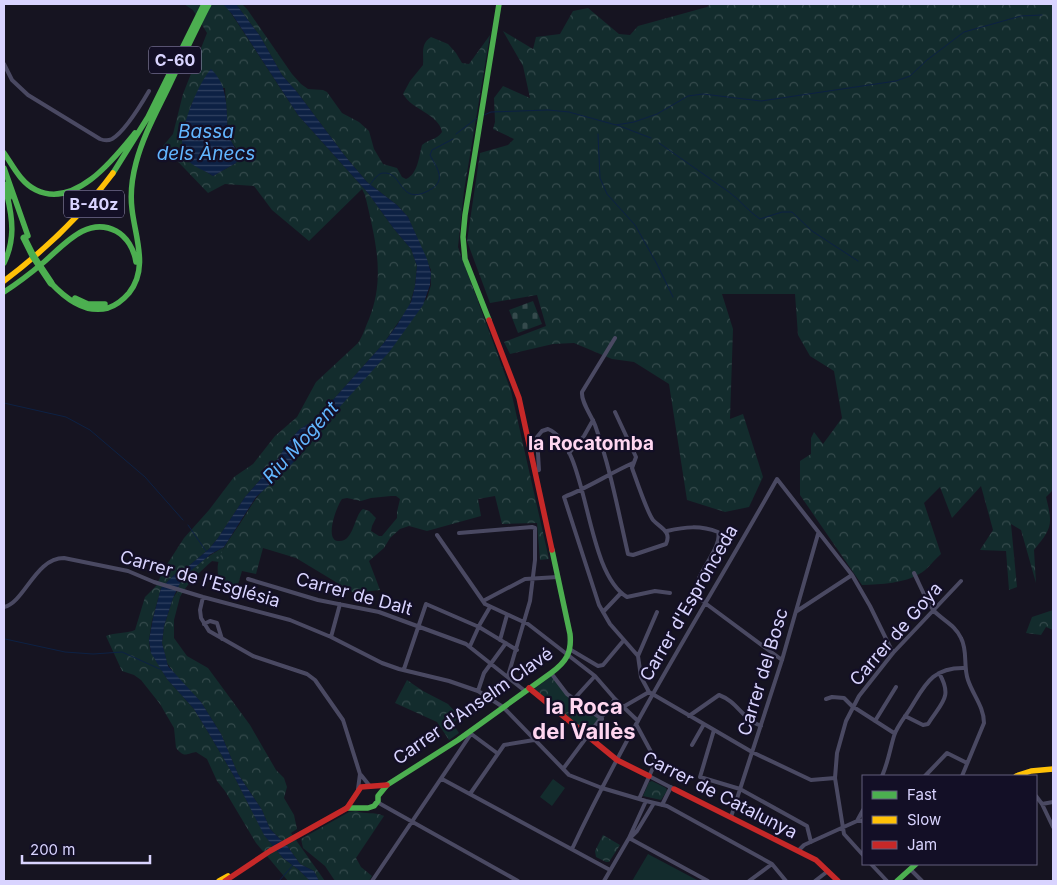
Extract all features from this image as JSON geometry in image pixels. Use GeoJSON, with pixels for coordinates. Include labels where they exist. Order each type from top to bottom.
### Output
{"type":"FeatureCollection","features":[{"type":"Feature","properties":{"kind":"main road","name":"C-60"},"geometry":{"type":"LineString","coordinates":[[159,101],[204,4]]}},
{"type":"Feature","properties":{"kind":"main road","name":"C-60"},"geometry":{"type":"LineString","coordinates":[[196,23],[209,4]]}},
{"type":"Feature","properties":{"kind":"main road","name":"Carrer d'Anselm Clavé"},"geometry":{"type":"LineString","coordinates":[[387,784],[470,733],[561,666],[570,653],[572,645],[519,398],[465,259],[463,243],[465,215],[499,4]]}},
{"type":"Feature","properties":{"kind":"main road"},"geometry":{"type":"LineString","coordinates":[[4,153],[12,169],[28,186],[48,194],[67,193],[89,181],[117,156],[159,101]]}},
{"type":"Feature","properties":{"kind":"main road"},"geometry":{"type":"LineString","coordinates":[[7,195],[26,237],[52,281],[74,303],[94,309],[106,308],[124,299],[133,289],[138,277],[140,264],[133,218],[132,182],[139,152],[159,101]]}},
{"type":"Feature","properties":{"kind":"main road","name":"B-40z"},"geometry":{"type":"LineString","coordinates":[[4,281],[51,243],[97,194],[127,153],[159,101]]}},
{"type":"Feature","properties":{"kind":"main road","name":"B-40z"},"geometry":{"type":"LineString","coordinates":[[4,287],[48,253],[95,203],[132,154],[159,101]]}},
{"type":"Feature","properties":{"kind":"main road"},"geometry":{"type":"LineString","coordinates":[[4,168],[26,237]]}},
{"type":"Feature","properties":{"kind":"main road"},"geometry":{"type":"LineString","coordinates":[[4,184],[14,223],[12,246],[4,263]]}},
{"type":"Feature","properties":{"kind":"main road"},"geometry":{"type":"LineString","coordinates":[[4,292],[34,271],[72,237],[91,227],[116,231],[129,244],[135,257],[135,273],[131,284],[118,298],[105,304],[93,304],[76,299],[52,281]]}},
{"type":"Feature","properties":{"kind":"main road","name":"Carrer de Catalunya"},"geometry":{"type":"LineString","coordinates":[[527,690],[617,760],[649,776]]}},
{"type":"Feature","properties":{"kind":"main road"},"geometry":{"type":"LineString","coordinates":[[1022,775],[1038,769],[1053,769]]}},
{"type":"Feature","properties":{"kind":"main road"},"geometry":{"type":"LineString","coordinates":[[347,808],[364,785],[387,784]]}},
{"type":"Feature","properties":{"kind":"main road"},"geometry":{"type":"LineString","coordinates":[[225,881],[295,836],[347,808],[371,807],[387,784]]}},
{"type":"Feature","properties":{"kind":"main road"},"geometry":{"type":"LineString","coordinates":[[370,786],[377,791],[377,799]]}},
{"type":"Feature","properties":{"kind":"main road","name":"Carrer de Catalunya"},"geometry":{"type":"LineString","coordinates":[[673,788],[816,860],[838,881]]}},
{"type":"Feature","properties":{"kind":"main road"},"geometry":{"type":"LineString","coordinates":[[357,792],[357,803],[362,807]]}},
{"type":"Feature","properties":{"kind":"main road"},"geometry":{"type":"LineString","coordinates":[[219,881],[253,860],[258,859]]}},
{"type":"Feature","properties":{"kind":"main road"},"geometry":{"type":"LineString","coordinates":[[897,881],[915,865]]}},
{"type":"Feature","properties":{"kind":"street"},"geometry":{"type":"LineString","coordinates":[[4,64],[12,80],[28,95],[106,141],[113,139],[126,125],[150,91]]}},
{"type":"Feature","properties":{"kind":"street"},"geometry":{"type":"LineString","coordinates":[[615,338],[582,392],[582,397],[603,448],[628,554],[634,555],[666,544],[669,539],[667,531],[652,519],[632,468],[636,457],[615,412]]}},
{"type":"Feature","properties":{"kind":"street"},"geometry":{"type":"LineString","coordinates":[[569,452],[584,436],[593,420]]}},
{"type":"Feature","properties":{"kind":"street"},"geometry":{"type":"LineString","coordinates":[[535,471],[539,470],[537,438],[542,431],[548,429],[555,432],[569,452],[582,490],[598,549],[611,581],[627,597],[655,591],[670,593]]}},
{"type":"Feature","properties":{"kind":"street"},"geometry":{"type":"LineString","coordinates":[[634,463],[610,473],[582,490],[564,498],[599,605],[610,624],[638,656]]}},
{"type":"Feature","properties":{"kind":"street","name":"Carrer d'Espronceda"},"geometry":{"type":"LineString","coordinates":[[572,849],[651,694],[777,479],[818,534]]}},
{"type":"Feature","properties":{"kind":"street"},"geometry":{"type":"LineString","coordinates":[[667,531],[689,526],[718,532],[719,540],[697,579],[695,593],[705,603],[782,660]]}},
{"type":"Feature","properties":{"kind":"street"},"geometry":{"type":"LineString","coordinates":[[459,532],[535,528],[535,560],[530,601],[508,676]]}},
{"type":"Feature","properties":{"kind":"street"},"geometry":{"type":"LineString","coordinates":[[818,534],[852,575],[870,606],[893,653]]}},
{"type":"Feature","properties":{"kind":"street","name":"Carrer del Bosc"},"geometry":{"type":"LineString","coordinates":[[731,818],[782,660],[818,534]]}},
{"type":"Feature","properties":{"kind":"street"},"geometry":{"type":"LineString","coordinates":[[437,535],[483,601],[490,607],[524,623],[570,653],[598,666],[603,665],[624,640]]}},
{"type":"Feature","properties":{"kind":"street","name":"Carrer de l'Església"},"geometry":{"type":"LineString","coordinates":[[4,606],[12,603],[34,577],[55,559],[71,559],[122,570],[203,597],[290,620],[331,637],[382,662],[399,669],[404,669]]}},
{"type":"Feature","properties":{"kind":"street"},"geometry":{"type":"LineString","coordinates":[[914,573],[934,610],[954,626],[962,640],[968,681],[984,714],[984,723],[962,775]]}},
{"type":"Feature","properties":{"kind":"street"},"geometry":{"type":"LineString","coordinates":[[797,611],[852,575]]}},
{"type":"Feature","properties":{"kind":"street"},"geometry":{"type":"LineString","coordinates":[[483,601],[525,579],[558,578]]}},
{"type":"Feature","properties":{"kind":"street","name":"Carrer de Dalt"},"geometry":{"type":"LineString","coordinates":[[248,579],[318,600],[379,612],[470,646],[527,690]]}},
{"type":"Feature","properties":{"kind":"street","name":"Carrer de Goya"},"geometry":{"type":"LineString","coordinates":[[852,706],[893,653],[962,581]]}},
{"type":"Feature","properties":{"kind":"street"},"geometry":{"type":"LineString","coordinates":[[603,612],[621,593]]}},
{"type":"Feature","properties":{"kind":"street"},"geometry":{"type":"LineString","coordinates":[[203,597],[200,610],[204,624],[209,631],[253,656],[307,674],[313,678],[342,718],[360,774],[370,786]]}},
{"type":"Feature","properties":{"kind":"street"},"geometry":{"type":"LineString","coordinates":[[331,637],[340,604]]}},
{"type":"Feature","properties":{"kind":"street"},"geometry":{"type":"LineString","coordinates":[[517,650],[479,627],[426,604],[404,669],[478,691],[503,707],[569,775],[602,788],[667,806],[772,864],[786,881]]}},
{"type":"Feature","properties":{"kind":"street"},"geometry":{"type":"LineString","coordinates":[[470,646],[490,607]]}},
{"type":"Feature","properties":{"kind":"street"},"geometry":{"type":"LineString","coordinates":[[657,612],[638,656],[641,677],[651,694],[752,752],[811,780],[835,778]]}},
{"type":"Feature","properties":{"kind":"street"},"geometry":{"type":"LineString","coordinates":[[500,640],[508,615]]}},
{"type":"Feature","properties":{"kind":"street"},"geometry":{"type":"LineString","coordinates":[[204,624],[210,621],[217,623],[222,639]]}},
{"type":"Feature","properties":{"kind":"street"},"geometry":{"type":"LineString","coordinates":[[478,691],[484,673],[506,643]]}},
{"type":"Feature","properties":{"kind":"street"},"geometry":{"type":"LineString","coordinates":[[570,653],[637,723],[656,761],[639,799]]}},
{"type":"Feature","properties":{"kind":"street"},"geometry":{"type":"LineString","coordinates":[[882,775],[888,762],[894,733],[929,679],[939,673],[955,668],[965,668]]}},
{"type":"Feature","properties":{"kind":"street"},"geometry":{"type":"LineString","coordinates":[[551,673],[567,694],[602,719]]}},
{"type":"Feature","properties":{"kind":"street"},"geometry":{"type":"LineString","coordinates":[[906,716],[923,726],[928,724],[945,696],[946,685],[939,673]]}},
{"type":"Feature","properties":{"kind":"street"},"geometry":{"type":"LineString","coordinates":[[574,699],[594,676]]}},
{"type":"Feature","properties":{"kind":"street"},"geometry":{"type":"LineString","coordinates":[[875,721],[896,687]]}},
{"type":"Feature","properties":{"kind":"street"},"geometry":{"type":"LineString","coordinates":[[623,707],[651,694]]}},
{"type":"Feature","properties":{"kind":"street"},"geometry":{"type":"LineString","coordinates":[[689,716],[719,695],[732,702],[746,718],[761,726]]}},
{"type":"Feature","properties":{"kind":"street","name":"Carrer de Goya"},"geometry":{"type":"LineString","coordinates":[[826,699],[832,697],[844,698],[852,706],[894,733]]}},
{"type":"Feature","properties":{"kind":"street"},"geometry":{"type":"LineString","coordinates":[[563,769],[615,700]]}},
{"type":"Feature","properties":{"kind":"street"},"geometry":{"type":"LineString","coordinates":[[852,706],[840,738],[835,778],[844,834],[862,854]]}},
{"type":"Feature","properties":{"kind":"street"},"geometry":{"type":"LineString","coordinates":[[692,745],[704,724]]}},
{"type":"Feature","properties":{"kind":"street"},"geometry":{"type":"LineString","coordinates":[[714,730],[700,777],[740,789],[807,826],[811,842]]}},
{"type":"Feature","properties":{"kind":"street"},"geometry":{"type":"LineString","coordinates":[[372,881],[442,779],[470,733],[497,753]]}},
{"type":"Feature","properties":{"kind":"street"},"geometry":{"type":"LineString","coordinates":[[470,794],[504,745],[534,740]]}},
{"type":"Feature","properties":{"kind":"street"},"geometry":{"type":"LineString","coordinates":[[926,775],[947,753],[967,763]]}},
{"type":"Feature","properties":{"kind":"street"},"geometry":{"type":"LineString","coordinates":[[357,792],[360,774]]}},
{"type":"Feature","properties":{"kind":"street","name":"Carrer de Catalunya"},"geometry":{"type":"LineString","coordinates":[[649,776],[673,788]]}},
{"type":"Feature","properties":{"kind":"street"},"geometry":{"type":"LineString","coordinates":[[442,779],[610,870]]}},
{"type":"Feature","properties":{"kind":"street"},"geometry":{"type":"LineString","coordinates":[[662,805],[673,788]]}},
{"type":"Feature","properties":{"kind":"street"},"geometry":{"type":"LineString","coordinates":[[1037,797],[1053,827]]}},
{"type":"Feature","properties":{"kind":"street"},"geometry":{"type":"LineString","coordinates":[[377,799],[413,822],[518,881]]}},
{"type":"Feature","properties":{"kind":"street"},"geometry":{"type":"LineString","coordinates":[[604,881],[629,838],[646,801]]}},
{"type":"Feature","properties":{"kind":"street"},"geometry":{"type":"LineString","coordinates":[[1042,804],[1053,802]]}},
{"type":"Feature","properties":{"kind":"street"},"geometry":{"type":"LineString","coordinates":[[629,838],[637,831],[654,803]]}},
{"type":"Feature","properties":{"kind":"street"},"geometry":{"type":"LineString","coordinates":[[857,821],[862,812]]}},
{"type":"Feature","properties":{"kind":"street"},"geometry":{"type":"LineString","coordinates":[[798,851],[804,845],[857,821],[862,821]]}},
{"type":"Feature","properties":{"kind":"street"},"geometry":{"type":"LineString","coordinates":[[629,838],[708,881]]}},
{"type":"Feature","properties":{"kind":"street"},"geometry":{"type":"LineString","coordinates":[[749,881],[772,864]]}},
{"type":"Feature","properties":{"kind":"street"},"geometry":{"type":"LineString","coordinates":[[872,865],[887,881]]}},
{"type":"Feature","properties":{"kind":"street"},"geometry":{"type":"LineString","coordinates":[[910,869],[922,881]]}},
{"type":"Feature","properties":{"kind":"street"},"geometry":{"type":"LineString","coordinates":[[815,881],[828,871]]}},
{"type":"Feature","properties":{"kind":"green space"},"geometry":{"type":"Polygon","coordinates":[[[184,4],[223,4],[227,7],[298,115],[368,193],[411,249],[417,266],[415,286],[409,307],[383,344],[315,420],[300,429],[290,440],[275,463],[245,497],[209,549],[185,569],[174,575],[161,588],[152,621],[149,640],[150,650],[167,679],[194,709],[234,776],[265,836],[283,858],[310,881],[288,881],[256,843],[217,781],[207,759],[196,752],[183,754],[176,748],[174,728],[160,704],[141,680],[134,675],[122,671],[106,636],[135,630],[145,597],[156,586],[164,569],[184,538],[209,510],[234,477],[253,464],[275,436],[297,417],[316,382],[358,343],[369,319],[377,288],[378,273],[375,242],[362,189],[309,241],[272,210],[254,186],[225,184],[208,193],[163,146],[173,134],[183,94],[207,33],[193,10],[184,4]],[[225,88],[200,89],[192,103],[185,125],[203,170],[213,176],[236,163],[236,148],[230,140],[225,88]]]}},
{"type":"Feature","properties":{"kind":"green space"},"geometry":{"type":"Polygon","coordinates":[[[236,4],[242,4],[247,9],[301,84],[308,89],[327,92],[342,113],[359,122],[369,131],[374,149],[383,164],[397,168],[402,177],[406,179],[416,169],[422,145],[438,137],[442,132],[440,126],[431,116],[412,104],[403,94],[410,81],[423,65],[425,43],[431,37],[448,44],[462,63],[469,64],[490,35],[464,191],[458,247],[511,391],[549,559],[540,560],[537,523],[502,524],[495,496],[478,499],[481,516],[427,531],[409,526],[400,529],[390,538],[384,548],[369,561],[380,590],[354,593],[296,558],[263,548],[256,574],[242,571],[236,591],[220,581],[218,565],[223,550],[254,502],[268,485],[302,453],[427,298],[431,285],[431,270],[408,217],[397,205],[367,182],[345,156],[282,75],[260,36],[236,4]],[[396,496],[371,498],[361,501],[347,498],[342,499],[333,522],[332,535],[334,539],[338,541],[347,538],[363,509],[369,511],[376,518],[371,531],[382,536],[397,518],[400,499],[396,496]]]}},
{"type":"Feature","properties":{"kind":"green space"},"geometry":{"type":"Polygon","coordinates":[[[710,4],[1053,4],[1053,490],[1046,497],[1050,514],[1048,531],[1034,550],[1036,583],[1021,530],[1011,524],[1017,587],[1009,590],[1006,551],[980,550],[993,530],[981,486],[952,518],[940,487],[924,503],[941,554],[924,571],[914,577],[900,581],[862,585],[800,495],[800,461],[811,454],[811,438],[814,432],[823,444],[842,418],[834,371],[810,356],[798,335],[795,294],[722,294],[733,329],[730,419],[743,414],[763,477],[749,507],[725,512],[687,500],[669,384],[634,362],[612,359],[574,343],[553,344],[510,354],[504,342],[546,326],[537,295],[490,303],[467,241],[480,153],[508,145],[514,139],[493,129],[495,122],[494,98],[503,86],[530,98],[523,66],[503,31],[533,49],[536,37],[560,34],[573,11],[588,8],[619,34],[630,35],[638,26],[707,7],[710,4]]]}},
{"type":"Feature","properties":{"kind":"green space"},"geometry":{"type":"Polygon","coordinates":[[[533,301],[542,324],[518,333],[509,310],[533,301]]]}},
{"type":"Feature","properties":{"kind":"green space"},"geometry":{"type":"Polygon","coordinates":[[[224,547],[219,562],[212,561],[190,582],[180,597],[177,592],[183,578],[202,561],[224,547]]]}},
{"type":"Feature","properties":{"kind":"green space"},"geometry":{"type":"Polygon","coordinates":[[[177,592],[180,597],[174,620],[174,638],[187,656],[208,668],[250,725],[276,770],[284,778],[287,787],[284,798],[294,815],[297,829],[291,833],[325,881],[319,881],[314,871],[300,864],[288,847],[270,829],[262,810],[238,774],[221,734],[201,702],[177,677],[167,663],[162,643],[164,626],[173,598],[177,592]]]}},
{"type":"Feature","properties":{"kind":"green space"},"geometry":{"type":"Polygon","coordinates":[[[1053,610],[1053,630],[1046,627],[1041,635],[1026,633],[1032,617],[1053,610]]]}},
{"type":"Feature","properties":{"kind":"green space"},"geometry":{"type":"Polygon","coordinates":[[[553,675],[567,694],[600,719],[587,735],[535,693],[535,688],[553,675]]]}},
{"type":"Feature","properties":{"kind":"green space"},"geometry":{"type":"Polygon","coordinates":[[[407,680],[448,704],[459,716],[453,724],[459,733],[449,740],[437,722],[395,703],[407,680]]]}},
{"type":"Feature","properties":{"kind":"green space"},"geometry":{"type":"Polygon","coordinates":[[[553,779],[565,788],[552,806],[540,797],[553,779]]]}},
{"type":"Feature","properties":{"kind":"green space"},"geometry":{"type":"Polygon","coordinates":[[[652,781],[666,788],[667,791],[661,800],[643,796],[649,782],[652,781]]]}},
{"type":"Feature","properties":{"kind":"green space"},"geometry":{"type":"Polygon","coordinates":[[[356,811],[384,816],[356,858],[361,867],[372,876],[369,881],[335,881],[325,866],[303,848],[301,839],[349,812],[356,811]]]}},
{"type":"Feature","properties":{"kind":"green space"},"geometry":{"type":"Polygon","coordinates":[[[603,835],[620,845],[609,862],[596,857],[595,851],[603,835]]]}},
{"type":"Feature","properties":{"kind":"green space"},"geometry":{"type":"Polygon","coordinates":[[[648,854],[699,881],[632,881],[648,854]]]}},
{"type":"Feature","properties":{"kind":"water","name":"Riu Mogent"},"geometry":{"type":"Polygon","coordinates":[[[223,4],[236,4],[260,36],[282,75],[345,156],[367,182],[397,205],[408,217],[427,259],[431,273],[430,285],[423,305],[390,351],[291,465],[256,497],[224,547],[211,554],[183,577],[173,598],[164,626],[162,643],[168,666],[201,702],[221,734],[238,774],[262,810],[270,829],[288,847],[300,864],[314,871],[319,881],[310,881],[283,858],[264,835],[234,776],[194,709],[167,679],[151,653],[149,640],[161,588],[174,575],[185,569],[209,549],[245,497],[275,463],[290,440],[300,429],[315,420],[383,344],[411,302],[417,266],[411,249],[368,193],[298,115],[232,14],[223,4]]]}},
{"type":"Feature","properties":{"kind":"water","name":"Bassa dels Ànecs"},"geometry":{"type":"Polygon","coordinates":[[[211,69],[224,90],[228,131],[239,157],[236,163],[213,176],[189,162],[184,156],[182,147],[189,111],[200,86],[211,69]]]}},
{"type":"Feature","properties":{"kind":"waterway"},"geometry":{"type":"LineString","coordinates":[[484,115],[491,112],[548,110],[569,112],[616,125],[634,122],[657,114],[688,96],[703,94],[761,101],[896,81],[910,76],[927,60],[964,32],[1021,16],[1042,15]]}},
{"type":"Feature","properties":{"kind":"waterway"},"geometry":{"type":"LineString","coordinates":[[456,134],[477,118]]}},
{"type":"Feature","properties":{"kind":"waterway"},"geometry":{"type":"LineString","coordinates":[[617,125],[651,138]]}},
{"type":"Feature","properties":{"kind":"waterway"},"geometry":{"type":"LineString","coordinates":[[598,134],[600,178],[607,194],[635,225],[673,297]]}},
{"type":"Feature","properties":{"kind":"waterway"},"geometry":{"type":"LineString","coordinates":[[369,186],[377,176],[383,173],[394,177],[406,191],[412,194],[428,191],[439,180],[437,168],[430,155],[432,150],[453,139]]}},
{"type":"Feature","properties":{"kind":"waterway"},"geometry":{"type":"LineString","coordinates":[[659,143],[737,198],[760,219],[782,212],[792,212],[812,231],[858,261]]}},
{"type":"Feature","properties":{"kind":"waterway"},"geometry":{"type":"LineString","coordinates":[[4,403],[66,417],[90,430],[145,477],[183,520]]}},
{"type":"Feature","properties":{"kind":"waterway"},"geometry":{"type":"LineString","coordinates":[[188,525],[206,551]]}},
{"type":"Feature","properties":{"kind":"waterway"},"geometry":{"type":"LineString","coordinates":[[5,639],[65,652],[93,654],[122,652],[162,670]]}},
{"type":"Feature","properties":{"kind":"waterway"},"geometry":{"type":"LineString","coordinates":[[279,881],[293,865]]}},
{"type":"Feature","properties":{"kind":"traffic: fast"},"geometry":{"type":"LineString","coordinates":[[113,173],[148,117],[204,4]]}},
{"type":"Feature","properties":{"kind":"traffic: fast"},"geometry":{"type":"LineString","coordinates":[[51,283],[69,299],[92,309],[108,308],[120,302],[135,283],[140,263],[131,197],[136,163],[142,143],[209,4]]}},
{"type":"Feature","properties":{"kind":"traffic: fast"},"geometry":{"type":"LineString","coordinates":[[489,320],[465,259],[463,237],[499,4]]}},
{"type":"Feature","properties":{"kind":"traffic: fast"},"geometry":{"type":"LineString","coordinates":[[4,153],[18,174],[31,187],[51,194],[65,193],[79,187],[105,167],[135,133]]}},
{"type":"Feature","properties":{"kind":"traffic: fast"},"geometry":{"type":"LineString","coordinates":[[4,168],[28,236]]}},
{"type":"Feature","properties":{"kind":"traffic: fast"},"geometry":{"type":"LineString","coordinates":[[4,184],[9,198]]}},
{"type":"Feature","properties":{"kind":"traffic: fast"},"geometry":{"type":"LineString","coordinates":[[4,263],[10,246],[12,230],[7,195]]}},
{"type":"Feature","properties":{"kind":"traffic: fast"},"geometry":{"type":"LineString","coordinates":[[4,292],[77,234],[95,227],[105,227],[116,231],[127,240],[132,248],[136,262]]}},
{"type":"Feature","properties":{"kind":"traffic: fast"},"geometry":{"type":"LineString","coordinates":[[24,238],[33,256],[51,283]]}},
{"type":"Feature","properties":{"kind":"traffic: fast"},"geometry":{"type":"LineString","coordinates":[[75,298],[88,304],[105,304]]}},
{"type":"Feature","properties":{"kind":"traffic: fast"},"geometry":{"type":"LineString","coordinates":[[347,808],[368,808],[374,806],[378,801],[378,796],[387,785],[458,740],[561,665],[569,652],[570,634],[552,550]]}},
{"type":"Feature","properties":{"kind":"traffic: fast"},"geometry":{"type":"LineString","coordinates":[[897,881],[915,865]]}},
{"type":"Feature","properties":{"kind":"traffic: slow"},"geometry":{"type":"LineString","coordinates":[[4,281],[62,231],[89,203],[113,173]]}},
{"type":"Feature","properties":{"kind":"traffic: slow"},"geometry":{"type":"LineString","coordinates":[[1019,775],[1031,771],[1053,769]]}},
{"type":"Feature","properties":{"kind":"traffic: slow"},"geometry":{"type":"LineString","coordinates":[[219,881],[228,876]]}},
{"type":"Feature","properties":{"kind":"traffic: jam"},"geometry":{"type":"LineString","coordinates":[[489,320],[519,398],[552,550]]}},
{"type":"Feature","properties":{"kind":"traffic: jam"},"geometry":{"type":"LineString","coordinates":[[529,688],[617,760],[649,776]]}},
{"type":"Feature","properties":{"kind":"traffic: jam"},"geometry":{"type":"LineString","coordinates":[[225,881],[270,851],[347,808],[361,787],[387,785]]}},
{"type":"Feature","properties":{"kind":"traffic: jam"},"geometry":{"type":"LineString","coordinates":[[674,789],[816,860],[838,881]]}},
{"type":"Feature","properties":{"kind":"district","name":"la Rocatomba"},"geometry":{"type":"Point","coordinates":[591,443]}},
{"type":"Feature","properties":{"kind":"district","name":"la Roca del Vallès"},"geometry":{"type":"Point","coordinates":[584,718]}}]}
